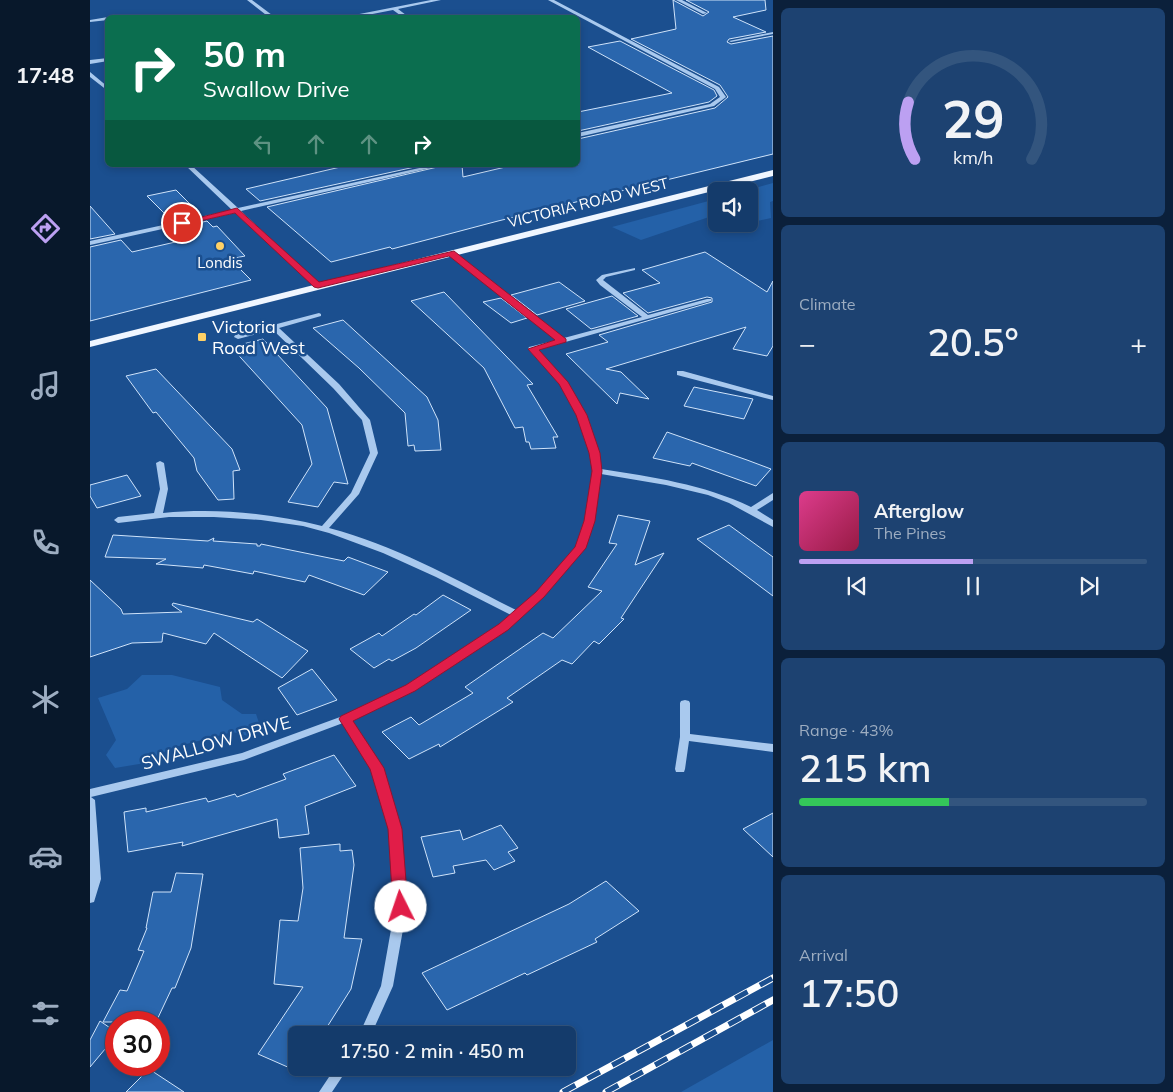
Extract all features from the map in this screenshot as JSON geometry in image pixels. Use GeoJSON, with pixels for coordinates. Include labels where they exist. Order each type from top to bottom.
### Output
{"type":"FeatureCollection","features":[{"type":"Feature","properties":{"kind":"main road","name":"VICTORIA ROAD WEST"},"geometry":{"type":"LineString","coordinates":[[90,344],[773,173]]}},
{"type":"Feature","properties":{"kind":"street"},"geometry":{"type":"LineString","coordinates":[[249,0],[270,15]]}},
{"type":"Feature","properties":{"kind":"street"},"geometry":{"type":"LineString","coordinates":[[357,15],[439,0]]}},
{"type":"Feature","properties":{"kind":"street"},"geometry":{"type":"LineString","coordinates":[[550,0],[578,15]]}},
{"type":"Feature","properties":{"kind":"street"},"geometry":{"type":"LineString","coordinates":[[678,0],[705,13]]}},
{"type":"Feature","properties":{"kind":"street"},"geometry":{"type":"LineString","coordinates":[[393,8],[404,15]]}},
{"type":"Feature","properties":{"kind":"street"},"geometry":{"type":"LineString","coordinates":[[580,16],[717,88],[723,97],[712,105],[580,135]]}},
{"type":"Feature","properties":{"kind":"street"},"geometry":{"type":"LineString","coordinates":[[90,21],[105,18]]}},
{"type":"Feature","properties":{"kind":"street"},"geometry":{"type":"LineString","coordinates":[[731,41],[773,33]]}},
{"type":"Feature","properties":{"kind":"street"},"geometry":{"type":"LineString","coordinates":[[90,62],[105,60]]}},
{"type":"Feature","properties":{"kind":"street"},"geometry":{"type":"LineString","coordinates":[[90,74],[105,87]]}},
{"type":"Feature","properties":{"kind":"street"},"geometry":{"type":"LineString","coordinates":[[190,167],[318,286]]}},
{"type":"Feature","properties":{"kind":"street"},"geometry":{"type":"LineString","coordinates":[[90,243],[432,167]]}},
{"type":"Feature","properties":{"kind":"street"},"geometry":{"type":"LineString","coordinates":[[451,253],[562,340],[709,300]]}},
{"type":"Feature","properties":{"kind":"street"},"geometry":{"type":"LineString","coordinates":[[633,268],[604,276],[599,280],[647,318]]}},
{"type":"Feature","properties":{"kind":"street"},"geometry":{"type":"LineString","coordinates":[[238,337],[319,315]]}},
{"type":"Feature","properties":{"kind":"street"},"geometry":{"type":"LineString","coordinates":[[274,327],[336,386],[360,413],[366,420],[370,436],[374,453],[354,494],[323,530]]}},
{"type":"Feature","properties":{"kind":"street","name":"SWALLOW DRIVE"},"geometry":{"type":"LineString","coordinates":[[90,793],[244,756],[346,719],[411,688],[503,627],[540,594],[580,548],[590,521],[597,471],[594,453],[582,415],[563,382],[532,349],[562,340]]}},
{"type":"Feature","properties":{"kind":"street"},"geometry":{"type":"LineString","coordinates":[[680,373],[773,398]]}},
{"type":"Feature","properties":{"kind":"street"},"geometry":{"type":"LineString","coordinates":[[158,516],[164,489],[160,463]]}},
{"type":"Feature","properties":{"kind":"street"},"geometry":{"type":"LineString","coordinates":[[597,471],[694,487],[752,510],[773,524]]}},
{"type":"Feature","properties":{"kind":"street"},"geometry":{"type":"LineString","coordinates":[[752,510],[773,496]]}},
{"type":"Feature","properties":{"kind":"street"},"geometry":{"type":"LineString","coordinates":[[118,520],[186,514],[249,517],[303,524],[358,541],[426,569],[517,614]]}},
{"type":"Feature","properties":{"kind":"street"},"geometry":{"type":"LineString","coordinates":[[680,769],[685,738],[685,703]]}},
{"type":"Feature","properties":{"kind":"street"},"geometry":{"type":"LineString","coordinates":[[346,719],[377,768],[395,829],[401,907],[387,986],[369,1026]]}},
{"type":"Feature","properties":{"kind":"street"},"geometry":{"type":"LineString","coordinates":[[685,738],[773,748]]}},
{"type":"Feature","properties":{"kind":"street"},"geometry":{"type":"LineString","coordinates":[[90,800],[96,879],[90,899]]}},
{"type":"Feature","properties":{"kind":"street"},"geometry":{"type":"LineString","coordinates":[[325,1092],[336,1076]]}},
{"type":"Feature","properties":{"kind":"shaded area"},"geometry":{"type":"Polygon","coordinates":[[[773,183],[773,201],[770,202],[771,218],[758,221],[758,187],[773,183]]]}},
{"type":"Feature","properties":{"kind":"shaded area"},"geometry":{"type":"Polygon","coordinates":[[[708,201],[708,217],[641,240],[612,227],[708,201]]]}},
{"type":"Feature","properties":{"kind":"shaded area"},"geometry":{"type":"Polygon","coordinates":[[[142,675],[172,675],[220,687],[222,700],[242,714],[256,714],[259,723],[252,726],[256,733],[248,736],[233,732],[167,749],[157,761],[115,768],[106,755],[116,740],[98,698],[127,689],[142,675]]]}},
{"type":"Feature","properties":{"kind":"shaded area"},"geometry":{"type":"Polygon","coordinates":[[[773,1040],[773,1092],[681,1092],[773,1040]]]}},
{"type":"Feature","properties":{"kind":"building"},"geometry":{"type":"Polygon","coordinates":[[[673,0],[703,16],[709,12],[686,0],[765,0],[766,10],[733,17],[766,32],[729,39],[727,42],[731,44],[773,36],[773,154],[498,221],[392,249],[390,247],[331,262],[267,207],[437,167],[462,167],[463,177],[506,167],[580,167],[580,139],[715,108],[728,97],[720,85],[631,39],[676,29],[673,0]]]}},
{"type":"Feature","properties":{"kind":"building"},"geometry":{"type":"Polygon","coordinates":[[[620,41],[714,90],[717,96],[709,102],[580,131],[580,112],[672,93],[588,47],[620,41]]]}},
{"type":"Feature","properties":{"kind":"building"},"geometry":{"type":"Polygon","coordinates":[[[340,167],[415,167],[260,201],[246,189],[340,167]]]}},
{"type":"Feature","properties":{"kind":"building"},"geometry":{"type":"Polygon","coordinates":[[[176,190],[201,215],[172,221],[147,196],[176,190]]]}},
{"type":"Feature","properties":{"kind":"building"},"geometry":{"type":"Polygon","coordinates":[[[90,206],[115,234],[90,239],[90,206]]]}},
{"type":"Feature","properties":{"kind":"building"},"geometry":{"type":"Polygon","coordinates":[[[207,221],[213,227],[217,226],[245,256],[230,259],[251,280],[90,321],[90,247],[121,240],[132,252],[184,240],[180,235],[184,234],[178,228],[207,221]]]}},
{"type":"Feature","properties":{"kind":"building"},"geometry":{"type":"Polygon","coordinates":[[[705,252],[767,292],[773,281],[773,346],[767,356],[733,349],[746,327],[606,369],[621,372],[649,399],[620,393],[617,404],[566,354],[608,342],[599,335],[712,302],[712,298],[707,297],[648,313],[623,293],[660,283],[642,270],[705,252]]]}},
{"type":"Feature","properties":{"kind":"building"},"geometry":{"type":"Polygon","coordinates":[[[559,282],[585,301],[537,315],[511,295],[559,282]]]}},
{"type":"Feature","properties":{"kind":"building"},"geometry":{"type":"Polygon","coordinates":[[[444,292],[533,384],[527,385],[558,437],[553,437],[556,448],[531,449],[529,442],[526,442],[523,427],[515,428],[484,368],[411,301],[444,292]]]}},
{"type":"Feature","properties":{"kind":"building"},"geometry":{"type":"Polygon","coordinates":[[[612,296],[638,316],[591,329],[566,309],[612,296]]]}},
{"type":"Feature","properties":{"kind":"building"},"geometry":{"type":"Polygon","coordinates":[[[501,298],[527,318],[511,323],[483,302],[501,298]]]}},
{"type":"Feature","properties":{"kind":"building"},"geometry":{"type":"Polygon","coordinates":[[[343,320],[427,397],[438,420],[441,450],[415,451],[414,445],[408,446],[405,413],[359,368],[313,328],[343,320]]]}},
{"type":"Feature","properties":{"kind":"building"},"geometry":{"type":"Polygon","coordinates":[[[263,339],[327,408],[348,484],[334,482],[318,507],[288,502],[312,464],[302,425],[231,347],[263,339]]]}},
{"type":"Feature","properties":{"kind":"building"},"geometry":{"type":"Polygon","coordinates":[[[156,369],[232,449],[240,470],[233,471],[234,499],[218,500],[197,471],[194,458],[156,412],[153,413],[126,376],[156,369]]]}},
{"type":"Feature","properties":{"kind":"building"},"geometry":{"type":"Polygon","coordinates":[[[694,387],[753,399],[744,419],[684,406],[694,387]]]}},
{"type":"Feature","properties":{"kind":"building"},"geometry":{"type":"Polygon","coordinates":[[[667,432],[771,469],[756,486],[692,463],[690,466],[653,458],[667,432]]]}},
{"type":"Feature","properties":{"kind":"building"},"geometry":{"type":"Polygon","coordinates":[[[127,475],[141,496],[97,508],[90,496],[90,485],[127,475]]]}},
{"type":"Feature","properties":{"kind":"building"},"geometry":{"type":"Polygon","coordinates":[[[618,515],[650,521],[635,565],[664,553],[621,618],[624,619],[599,644],[594,641],[572,664],[562,660],[507,698],[513,702],[440,747],[439,744],[409,759],[382,732],[411,717],[419,725],[473,693],[465,687],[543,633],[553,638],[602,591],[588,587],[617,544],[609,543],[618,515]]]}},
{"type":"Feature","properties":{"kind":"building"},"geometry":{"type":"Polygon","coordinates":[[[729,525],[773,557],[773,596],[697,539],[729,525]]]}},
{"type":"Feature","properties":{"kind":"building"},"geometry":{"type":"Polygon","coordinates":[[[113,535],[208,541],[214,538],[213,541],[257,544],[257,546],[261,544],[344,561],[348,557],[388,572],[364,595],[309,575],[305,582],[254,571],[253,574],[204,565],[203,568],[156,564],[166,559],[105,557],[113,535]]]}},
{"type":"Feature","properties":{"kind":"building"},"geometry":{"type":"Polygon","coordinates":[[[90,580],[121,609],[123,614],[182,612],[172,605],[173,603],[253,622],[257,619],[308,651],[282,678],[214,633],[206,644],[163,633],[162,642],[132,643],[90,657],[90,580]]]}},
{"type":"Feature","properties":{"kind":"building"},"geometry":{"type":"Polygon","coordinates":[[[443,595],[471,610],[416,648],[392,661],[389,659],[374,668],[350,649],[379,633],[382,636],[414,614],[416,615],[443,595]]]}},
{"type":"Feature","properties":{"kind":"building"},"geometry":{"type":"Polygon","coordinates":[[[312,669],[337,700],[297,715],[278,688],[312,669]]]}},
{"type":"Feature","properties":{"kind":"building"},"geometry":{"type":"Polygon","coordinates":[[[334,755],[356,786],[305,806],[309,834],[279,838],[277,819],[182,846],[183,842],[128,852],[124,812],[146,808],[146,812],[206,798],[208,802],[235,794],[237,797],[286,779],[283,774],[334,755]]]}},
{"type":"Feature","properties":{"kind":"building"},"geometry":{"type":"Polygon","coordinates":[[[773,813],[773,857],[743,829],[773,813]]]}},
{"type":"Feature","properties":{"kind":"building"},"geometry":{"type":"Polygon","coordinates":[[[501,825],[518,848],[508,852],[515,861],[494,870],[486,860],[453,866],[455,873],[433,877],[421,837],[460,830],[463,840],[501,825]]]}},
{"type":"Feature","properties":{"kind":"building"},"geometry":{"type":"Polygon","coordinates":[[[340,844],[340,851],[352,850],[354,865],[344,938],[362,939],[351,989],[328,1026],[288,1026],[288,1067],[258,1054],[303,987],[274,984],[280,920],[298,921],[303,888],[300,848],[340,844]]]}},
{"type":"Feature","properties":{"kind":"building"},"geometry":{"type":"Polygon","coordinates":[[[176,873],[203,874],[191,948],[175,988],[172,988],[161,1011],[109,1011],[120,990],[127,991],[144,951],[138,950],[147,928],[153,892],[171,892],[176,873]]]}},
{"type":"Feature","properties":{"kind":"building"},"geometry":{"type":"Polygon","coordinates":[[[606,881],[639,911],[595,939],[597,942],[447,1010],[422,973],[569,904],[606,881]]]}},
{"type":"Feature","properties":{"kind":"building"},"geometry":{"type":"Polygon","coordinates":[[[100,1021],[105,1024],[105,1049],[90,1067],[90,1040],[100,1021]]]}},
{"type":"Feature","properties":{"kind":"building"},"geometry":{"type":"Polygon","coordinates":[[[142,1076],[160,1076],[184,1092],[126,1092],[142,1076]]]}},
{"type":"Feature","properties":{"kind":"railway"},"geometry":{"type":"LineString","coordinates":[[563,1092],[773,978]]}},
{"type":"Feature","properties":{"kind":"railway"},"geometry":{"type":"LineString","coordinates":[[606,1092],[773,1000]]}},
{"type":"Feature","properties":{"kind":"place","name":"Londis"},"geometry":{"type":"Point","coordinates":[220,246]}},
{"type":"Feature","properties":{"kind":"place","name":"Victoria Road West"},"geometry":{"type":"Point","coordinates":[202,337]}},
{"type":"Feature","properties":{"kind":"route"},"geometry":{"type":"LineString","coordinates":[[182,223],[237,211],[318,286],[451,253],[562,340],[532,349],[563,382],[582,415],[594,453],[597,471],[590,521],[580,548],[540,594],[503,627],[411,688],[346,719],[377,768],[395,829],[401,907]]}}]}
